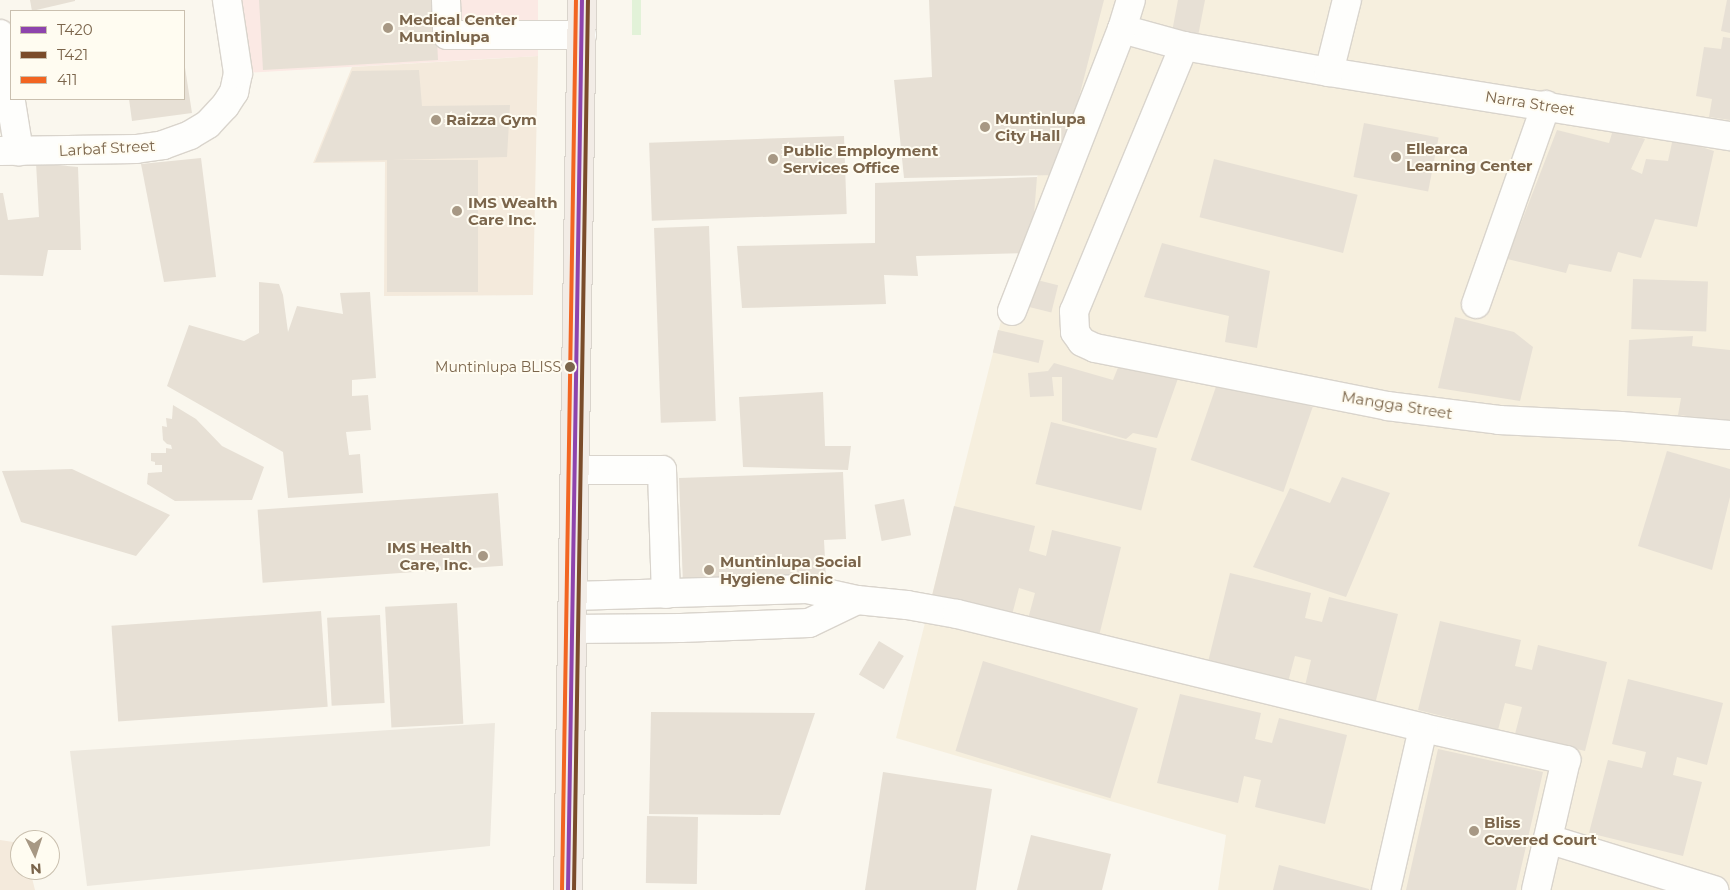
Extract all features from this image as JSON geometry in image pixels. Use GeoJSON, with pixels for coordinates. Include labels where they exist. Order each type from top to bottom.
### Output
{"type":"FeatureCollection","features":[{"type":"Feature","properties":{"kind":"highway"},"geometry":{"type":"LineString","coordinates":[[568,890],[582,0]]}},
{"type":"Feature","properties":{"kind":"street","name":"Larbaf Street"},"geometry":{"type":"LineString","coordinates":[[9,151],[136,149],[163,145],[190,136],[208,124],[226,106],[234,92],[238,73],[227,0]]}},
{"type":"Feature","properties":{"kind":"street"},"geometry":{"type":"LineString","coordinates":[[446,0],[447,35],[582,35]]}},
{"type":"Feature","properties":{"kind":"street"},"geometry":{"type":"LineString","coordinates":[[1012,311],[1122,30],[1131,0]]}},
{"type":"Feature","properties":{"kind":"street"},"geometry":{"type":"LineString","coordinates":[[1329,72],[1346,0]]}},
{"type":"Feature","properties":{"kind":"street","name":"Narra Street"},"geometry":{"type":"LineString","coordinates":[[1122,30],[1184,46],[1329,72],[1546,105],[1730,136]]}},
{"type":"Feature","properties":{"kind":"street"},"geometry":{"type":"LineString","coordinates":[[0,34],[9,151]]}},
{"type":"Feature","properties":{"kind":"street","name":"Mangga Street"},"geometry":{"type":"LineString","coordinates":[[1184,46],[1074,312],[1075,332],[1082,342],[1095,348],[1387,406],[1499,420],[1621,426],[1730,435]]}},
{"type":"Feature","properties":{"kind":"street"},"geometry":{"type":"LineString","coordinates":[[1476,304],[1546,105]]}},
{"type":"Feature","properties":{"kind":"street"},"geometry":{"type":"LineString","coordinates":[[575,470],[662,470],[666,594]]}},
{"type":"Feature","properties":{"kind":"street"},"geometry":{"type":"LineString","coordinates":[[573,596],[807,589],[857,600],[907,605],[957,614],[1423,728],[1566,760],[1536,890]]}},
{"type":"Feature","properties":{"kind":"street"},"geometry":{"type":"LineString","coordinates":[[572,629],[681,628],[809,623],[857,600]]}},
{"type":"Feature","properties":{"kind":"street"},"geometry":{"type":"LineString","coordinates":[[1386,890],[1423,728]]}},
{"type":"Feature","properties":{"kind":"street"},"geometry":{"type":"LineString","coordinates":[[1548,839],[1714,890]]}},
{"type":"Feature","properties":{"kind":"shaded area","name":"Medical Center Muntinlupa"},"geometry":{"type":"Polygon","coordinates":[[[235,0],[538,0],[538,56],[244,73],[235,0]]]}},
{"type":"Feature","properties":{"kind":"shaded area"},"geometry":{"type":"Polygon","coordinates":[[[1097,0],[1730,0],[1730,890],[1218,890],[1226,835],[896,738],[1041,162],[1097,0]]]}},
{"type":"Feature","properties":{"kind":"shaded area"},"geometry":{"type":"Polygon","coordinates":[[[538,56],[533,295],[384,296],[385,162],[313,163],[352,67],[538,56]]]}},
{"type":"Feature","properties":{"kind":"shaded area"},"geometry":{"type":"Polygon","coordinates":[[[495,723],[490,846],[87,886],[70,751],[495,723]]]}},
{"type":"Feature","properties":{"kind":"shaded area"},"geometry":{"type":"Polygon","coordinates":[[[0,840],[10,842],[10,880],[32,880],[35,890],[0,890],[0,840]]]}},
{"type":"Feature","properties":{"kind":"green space"},"geometry":{"type":"Polygon","coordinates":[[[632,0],[641,0],[641,35],[632,35],[632,0]]]}},
{"type":"Feature","properties":{"kind":"building"},"geometry":{"type":"Polygon","coordinates":[[[30,0],[75,0],[36,10],[32,10],[30,0]]]}},
{"type":"Feature","properties":{"kind":"building"},"geometry":{"type":"Polygon","coordinates":[[[259,0],[435,0],[438,60],[263,70],[259,0]]]}},
{"type":"Feature","properties":{"kind":"building","name":"Muntinlupa City Hall"},"geometry":{"type":"Polygon","coordinates":[[[929,0],[1104,0],[1059,175],[904,178],[894,80],[932,77],[929,0]]]}},
{"type":"Feature","properties":{"kind":"building"},"geometry":{"type":"Polygon","coordinates":[[[1178,0],[1205,0],[1198,36],[1172,32],[1178,0]]]}},
{"type":"Feature","properties":{"kind":"building"},"geometry":{"type":"Polygon","coordinates":[[[1727,0],[1730,0],[1730,33],[1721,31],[1727,0]]]}},
{"type":"Feature","properties":{"kind":"building"},"geometry":{"type":"Polygon","coordinates":[[[1723,37],[1730,38],[1730,120],[1709,117],[1712,99],[1696,96],[1704,47],[1721,49],[1723,37]]]}},
{"type":"Feature","properties":{"kind":"building"},"geometry":{"type":"Polygon","coordinates":[[[185,68],[192,113],[132,121],[129,100],[185,100],[185,68]]]}},
{"type":"Feature","properties":{"kind":"building"},"geometry":{"type":"Polygon","coordinates":[[[419,70],[422,106],[510,105],[507,157],[315,162],[352,71],[419,70]]]}},
{"type":"Feature","properties":{"kind":"building","name":"Ellearca Learning Center"},"geometry":{"type":"Polygon","coordinates":[[[1364,123],[1439,138],[1428,191],[1354,177],[1364,123]]]}},
{"type":"Feature","properties":{"kind":"building"},"geometry":{"type":"Polygon","coordinates":[[[1557,130],[1609,143],[1613,130],[1645,139],[1631,169],[1642,174],[1646,159],[1668,161],[1673,138],[1714,151],[1697,227],[1655,219],[1641,258],[1618,252],[1611,272],[1569,264],[1566,273],[1507,259],[1557,130]]]}},
{"type":"Feature","properties":{"kind":"building"},"geometry":{"type":"Polygon","coordinates":[[[844,136],[847,214],[652,221],[649,143],[844,136]]]}},
{"type":"Feature","properties":{"kind":"building"},"geometry":{"type":"Polygon","coordinates":[[[201,158],[216,277],[164,282],[141,164],[201,158]]]}},
{"type":"Feature","properties":{"kind":"building"},"geometry":{"type":"Polygon","coordinates":[[[1214,159],[1358,195],[1343,253],[1199,217],[1214,159]]]}},
{"type":"Feature","properties":{"kind":"building"},"geometry":{"type":"Polygon","coordinates":[[[387,160],[478,160],[478,292],[387,292],[387,160]]]}},
{"type":"Feature","properties":{"kind":"building"},"geometry":{"type":"Polygon","coordinates":[[[36,163],[78,167],[81,250],[48,250],[43,276],[0,275],[0,193],[3,193],[8,220],[39,217],[36,163]]]}},
{"type":"Feature","properties":{"kind":"building"},"geometry":{"type":"Polygon","coordinates":[[[1037,177],[1031,253],[916,256],[918,276],[884,275],[886,304],[742,308],[737,246],[875,243],[875,183],[1037,177]]]}},
{"type":"Feature","properties":{"kind":"building"},"geometry":{"type":"Polygon","coordinates":[[[709,226],[716,421],[661,423],[654,228],[709,226]]]}},
{"type":"Feature","properties":{"kind":"building"},"geometry":{"type":"Polygon","coordinates":[[[1162,243],[1270,271],[1257,348],[1225,342],[1229,316],[1144,297],[1162,243]]]}},
{"type":"Feature","properties":{"kind":"building"},"geometry":{"type":"Polygon","coordinates":[[[1029,278],[1058,285],[1051,312],[1022,305],[1029,278]]]}},
{"type":"Feature","properties":{"kind":"building"},"geometry":{"type":"Polygon","coordinates":[[[1633,279],[1708,282],[1706,332],[1631,329],[1633,279]]]}},
{"type":"Feature","properties":{"kind":"building"},"geometry":{"type":"Polygon","coordinates":[[[259,282],[279,284],[283,295],[288,332],[297,306],[343,314],[340,293],[370,292],[376,378],[352,380],[352,396],[368,395],[371,430],[346,432],[349,455],[360,454],[363,493],[288,498],[283,452],[167,386],[189,325],[244,341],[259,333],[259,282]]]}},
{"type":"Feature","properties":{"kind":"building"},"geometry":{"type":"Polygon","coordinates":[[[1455,317],[1514,332],[1533,347],[1520,401],[1438,388],[1455,317]]]}},
{"type":"Feature","properties":{"kind":"building"},"geometry":{"type":"Polygon","coordinates":[[[998,330],[1044,341],[1039,363],[993,352],[998,330]]]}},
{"type":"Feature","properties":{"kind":"building"},"geometry":{"type":"Polygon","coordinates":[[[1693,336],[1692,346],[1730,350],[1730,421],[1678,415],[1681,398],[1627,396],[1629,340],[1693,336]]]}},
{"type":"Feature","properties":{"kind":"building"},"geometry":{"type":"Polygon","coordinates":[[[1123,355],[1182,367],[1157,438],[1133,433],[1126,439],[1062,421],[1062,377],[1052,377],[1054,396],[1030,397],[1028,373],[1048,371],[1054,363],[1113,380],[1123,355]]]}},
{"type":"Feature","properties":{"kind":"building"},"geometry":{"type":"Polygon","coordinates":[[[1220,375],[1313,407],[1283,492],[1191,460],[1220,375]]]}},
{"type":"Feature","properties":{"kind":"building"},"geometry":{"type":"Polygon","coordinates":[[[823,392],[825,446],[851,446],[848,470],[743,467],[739,397],[823,392]]]}},
{"type":"Feature","properties":{"kind":"building"},"geometry":{"type":"Polygon","coordinates":[[[173,405],[196,419],[222,446],[264,467],[252,500],[175,501],[147,484],[148,473],[162,472],[162,465],[155,465],[155,462],[151,461],[151,453],[166,453],[166,448],[172,449],[171,445],[163,440],[162,426],[167,427],[166,418],[172,419],[173,405]]]}},
{"type":"Feature","properties":{"kind":"building"},"geometry":{"type":"Polygon","coordinates":[[[1051,422],[1157,448],[1141,510],[1036,484],[1051,422]]]}},
{"type":"Feature","properties":{"kind":"building"},"geometry":{"type":"Polygon","coordinates":[[[1667,451],[1730,469],[1730,497],[1712,570],[1638,546],[1667,451]]]}},
{"type":"Feature","properties":{"kind":"building"},"geometry":{"type":"Polygon","coordinates":[[[72,469],[170,515],[136,556],[21,522],[2,471],[72,469]]]}},
{"type":"Feature","properties":{"kind":"building"},"geometry":{"type":"Polygon","coordinates":[[[843,472],[846,539],[824,540],[826,579],[683,585],[679,478],[843,472]]]}},
{"type":"Feature","properties":{"kind":"building"},"geometry":{"type":"Polygon","coordinates":[[[1342,477],[1390,493],[1346,597],[1253,567],[1290,488],[1330,503],[1342,477]]]}},
{"type":"Feature","properties":{"kind":"building"},"geometry":{"type":"Polygon","coordinates":[[[498,493],[503,566],[263,583],[258,510],[498,493]]]}},
{"type":"Feature","properties":{"kind":"building"},"geometry":{"type":"Polygon","coordinates":[[[904,499],[911,535],[882,541],[875,505],[904,499]]]}},
{"type":"Feature","properties":{"kind":"building"},"geometry":{"type":"Polygon","coordinates":[[[954,506],[1035,526],[1029,551],[1046,556],[1052,530],[1121,547],[1099,636],[1028,619],[1035,593],[1019,588],[1012,615],[932,596],[954,506]]]}},
{"type":"Feature","properties":{"kind":"building"},"geometry":{"type":"Polygon","coordinates":[[[1230,573],[1311,593],[1305,618],[1322,622],[1329,597],[1398,614],[1375,704],[1305,686],[1311,660],[1295,656],[1288,682],[1208,662],[1230,573]]]}},
{"type":"Feature","properties":{"kind":"building"},"geometry":{"type":"Polygon","coordinates":[[[457,603],[463,724],[391,728],[385,607],[457,603]]]}},
{"type":"Feature","properties":{"kind":"building"},"geometry":{"type":"Polygon","coordinates":[[[321,611],[328,707],[118,721],[112,626],[321,611]]]}},
{"type":"Feature","properties":{"kind":"building"},"geometry":{"type":"Polygon","coordinates":[[[380,615],[385,703],[332,706],[327,618],[380,615]]]}},
{"type":"Feature","properties":{"kind":"building"},"geometry":{"type":"Polygon","coordinates":[[[1440,621],[1521,640],[1515,666],[1532,670],[1538,645],[1607,662],[1585,751],[1515,734],[1522,707],[1505,703],[1498,730],[1418,710],[1440,621]]]}},
{"type":"Feature","properties":{"kind":"building"},"geometry":{"type":"Polygon","coordinates":[[[879,641],[904,656],[884,689],[859,674],[879,641]]]}},
{"type":"Feature","properties":{"kind":"building"},"geometry":{"type":"Polygon","coordinates":[[[983,661],[1138,708],[1110,798],[956,751],[983,661]]]}},
{"type":"Feature","properties":{"kind":"building"},"geometry":{"type":"Polygon","coordinates":[[[1628,679],[1723,703],[1707,765],[1677,757],[1673,775],[1702,782],[1683,856],[1589,833],[1608,760],[1642,768],[1646,752],[1612,744],[1628,679]]]}},
{"type":"Feature","properties":{"kind":"building"},"geometry":{"type":"Polygon","coordinates":[[[1180,694],[1261,713],[1255,739],[1272,743],[1279,718],[1347,735],[1325,824],[1255,807],[1261,780],[1244,776],[1238,803],[1157,783],[1180,694]]]}},
{"type":"Feature","properties":{"kind":"building"},"geometry":{"type":"Polygon","coordinates":[[[651,712],[815,713],[780,815],[649,814],[651,712]]]}},
{"type":"Feature","properties":{"kind":"building","name":"Bliss Covered Court"},"geometry":{"type":"Polygon","coordinates":[[[1438,749],[1543,772],[1516,890],[1406,890],[1438,749]]]}},
{"type":"Feature","properties":{"kind":"building"},"geometry":{"type":"Polygon","coordinates":[[[883,772],[992,789],[976,890],[865,890],[883,772]]]}},
{"type":"Feature","properties":{"kind":"building"},"geometry":{"type":"Polygon","coordinates":[[[647,816],[698,817],[697,884],[646,883],[647,816]]]}},
{"type":"Feature","properties":{"kind":"building"},"geometry":{"type":"Polygon","coordinates":[[[1031,835],[1111,854],[1102,890],[1017,890],[1031,835]]]}},
{"type":"Feature","properties":{"kind":"building"},"geometry":{"type":"Polygon","coordinates":[[[1279,865],[1369,889],[1369,890],[1273,890],[1279,865]]]}},
{"type":"Feature","properties":{"kind":"transit line","name":"411"},"geometry":{"type":"LineString","coordinates":[[562,890],[576,0]]}},
{"type":"Feature","properties":{"kind":"transit line","name":"T420"},"geometry":{"type":"LineString","coordinates":[[568,890],[582,0]]}},
{"type":"Feature","properties":{"kind":"transit line","name":"T421"},"geometry":{"type":"LineString","coordinates":[[574,890],[588,0]]}},
{"type":"Feature","properties":{"kind":"place","name":"Medical Center Muntinlupa"},"geometry":{"type":"Point","coordinates":[388,28]}},
{"type":"Feature","properties":{"kind":"place","name":"Raizza Gym"},"geometry":{"type":"Point","coordinates":[436,120]}},
{"type":"Feature","properties":{"kind":"place","name":"Muntinlupa City Hall"},"geometry":{"type":"Point","coordinates":[985,127]}},
{"type":"Feature","properties":{"kind":"place","name":"Ellearca Learning Center"},"geometry":{"type":"Point","coordinates":[1396,157]}},
{"type":"Feature","properties":{"kind":"place","name":"Public Employment Services Office"},"geometry":{"type":"Point","coordinates":[773,159]}},
{"type":"Feature","properties":{"kind":"place","name":"IMS Wealth Care Inc."},"geometry":{"type":"Point","coordinates":[457,211]}},
{"type":"Feature","properties":{"kind":"place","name":"Muntinlupa BLISS"},"geometry":{"type":"Point","coordinates":[570,367]}},
{"type":"Feature","properties":{"kind":"place","name":"IMS Health Care, Inc."},"geometry":{"type":"Point","coordinates":[483,556]}},
{"type":"Feature","properties":{"kind":"place","name":"Muntinlupa Social Hygiene Clinic"},"geometry":{"type":"Point","coordinates":[709,570]}},
{"type":"Feature","properties":{"kind":"place","name":"Bliss Covered Court"},"geometry":{"type":"Point","coordinates":[1474,831]}}]}
